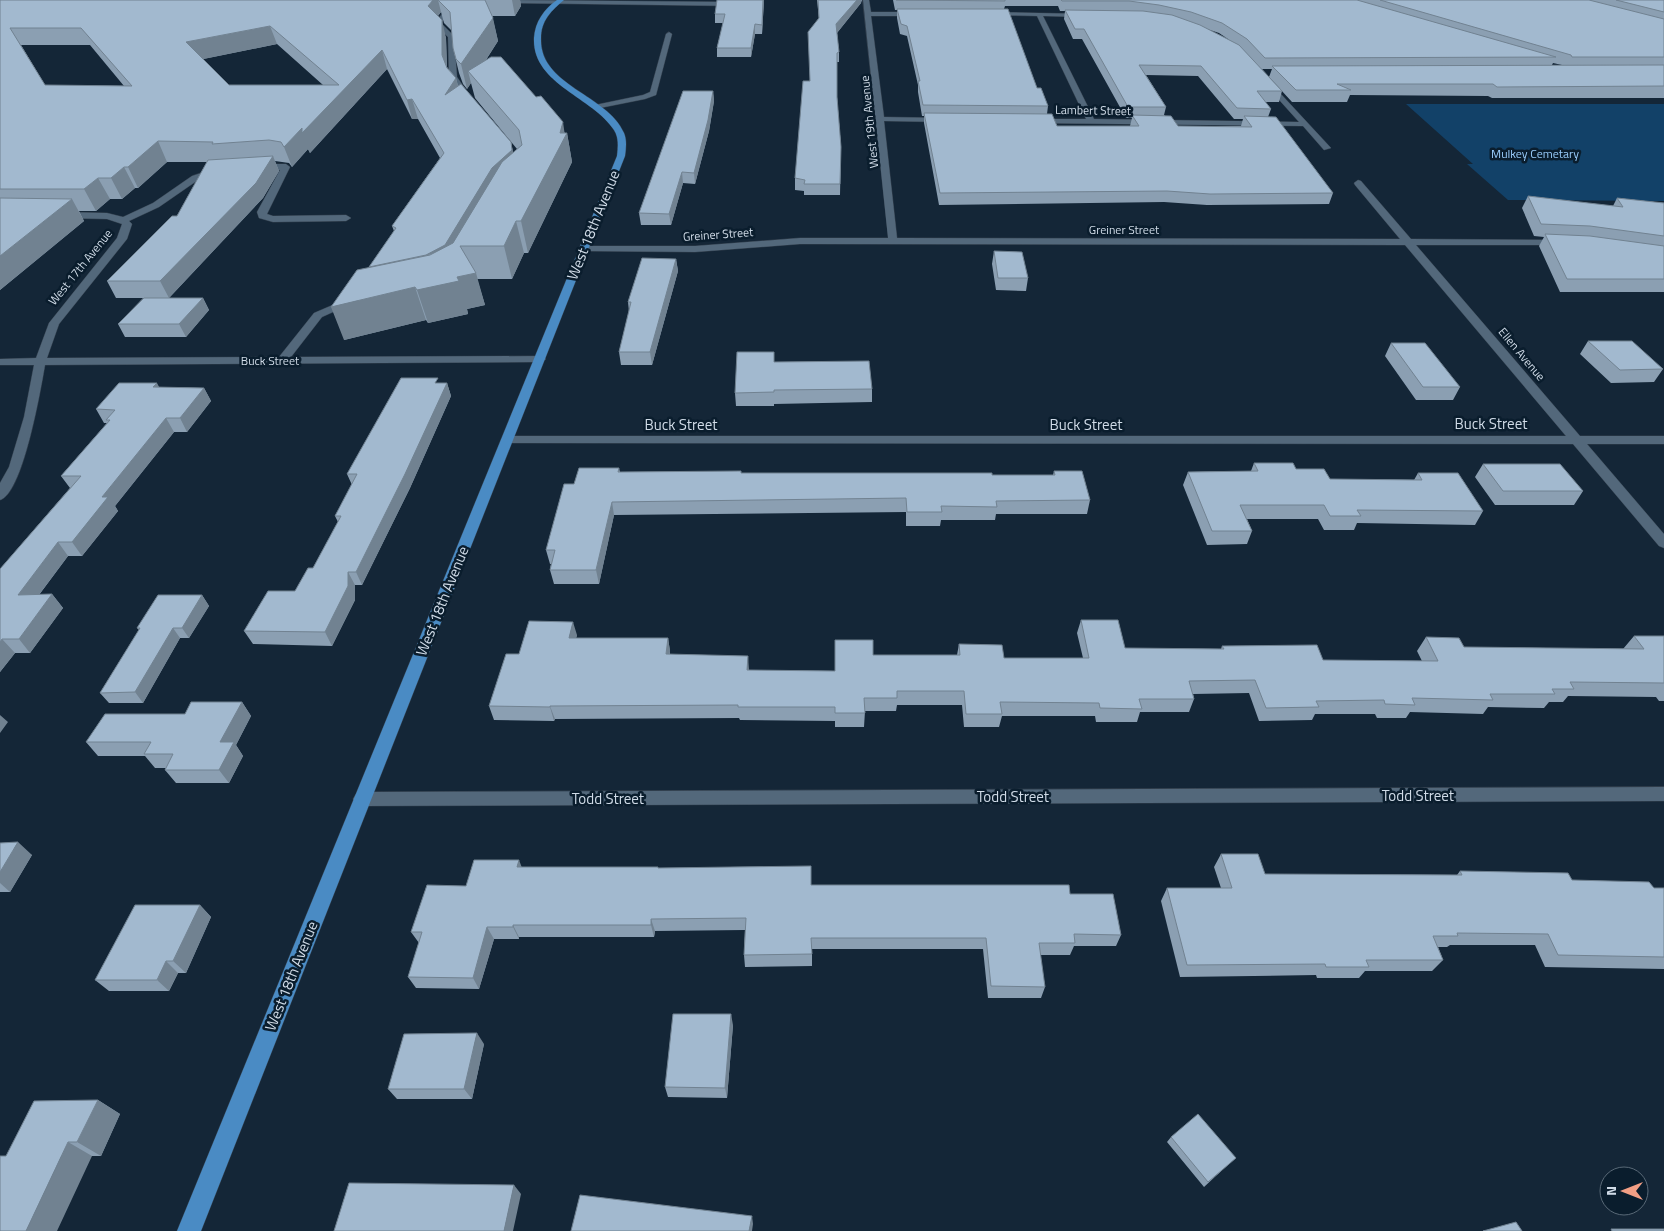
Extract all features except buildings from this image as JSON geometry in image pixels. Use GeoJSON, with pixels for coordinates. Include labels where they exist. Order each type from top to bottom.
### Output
{"type":"FeatureCollection","features":[{"type":"Feature","properties":{"kind":"main road","name":"West 18th Avenue"},"geometry":{"type":"LineString","coordinates":[[189,1231],[621,156],[622,144],[619,131],[598,107],[562,83],[547,67],[537,46],[539,25],[546,14],[559,1]]}},
{"type":"Feature","properties":{"kind":"street","name":"West 19th Avenue"},"geometry":{"type":"LineString","coordinates":[[866,0],[893,241]]}},
{"type":"Feature","properties":{"kind":"street"},"geometry":{"type":"LineString","coordinates":[[456,1],[437,23],[451,36],[453,77],[471,101]]}},
{"type":"Feature","properties":{"kind":"street"},"geometry":{"type":"LineString","coordinates":[[493,1],[742,4]]}},
{"type":"Feature","properties":{"kind":"street"},"geometry":{"type":"LineString","coordinates":[[868,14],[925,14]]}},
{"type":"Feature","properties":{"kind":"street"},"geometry":{"type":"LineString","coordinates":[[982,14],[1088,15]]}},
{"type":"Feature","properties":{"kind":"street"},"geometry":{"type":"LineString","coordinates":[[1039,15],[1091,122]]}},
{"type":"Feature","properties":{"kind":"street"},"geometry":{"type":"LineString","coordinates":[[598,107],[645,97],[654,93],[669,34]]}},
{"type":"Feature","properties":{"kind":"street"},"geometry":{"type":"LineString","coordinates":[[1260,72],[1327,148]]}},
{"type":"Feature","properties":{"kind":"street"},"geometry":{"type":"LineString","coordinates":[[880,119],[957,120]]}},
{"type":"Feature","properties":{"kind":"street","name":"Lambert Street"},"geometry":{"type":"LineString","coordinates":[[1024,121],[1305,124]]}},
{"type":"Feature","properties":{"kind":"street"},"geometry":{"type":"LineString","coordinates":[[248,167],[286,167],[262,212],[262,216],[266,218],[346,218]]}},
{"type":"Feature","properties":{"kind":"street","name":"West 17th Avenue"},"geometry":{"type":"LineString","coordinates":[[0,496],[15,467],[30,417],[40,362],[54,323],[122,239],[127,224],[124,220],[156,206],[195,178],[213,171],[227,169]]}},
{"type":"Feature","properties":{"kind":"street","name":"Ellen Avenue"},"geometry":{"type":"LineString","coordinates":[[1358,183],[1664,543]]}},
{"type":"Feature","properties":{"kind":"street"},"geometry":{"type":"LineString","coordinates":[[47,216],[106,216],[124,220]]}},
{"type":"Feature","properties":{"kind":"street","name":"Greiner Street"},"geometry":{"type":"LineString","coordinates":[[584,249],[678,249],[800,241],[1575,242]]}},
{"type":"Feature","properties":{"kind":"street"},"geometry":{"type":"LineString","coordinates":[[283,360],[318,315],[341,303],[354,300]]}},
{"type":"Feature","properties":{"kind":"street","name":"Buck Street"},"geometry":{"type":"LineString","coordinates":[[0,362],[540,360]]}},
{"type":"Feature","properties":{"kind":"street","name":"Buck Street"},"geometry":{"type":"LineString","coordinates":[[507,440],[1664,440]]}},
{"type":"Feature","properties":{"kind":"street","name":"Todd Street"},"geometry":{"type":"LineString","coordinates":[[362,799],[1664,794]]}},
{"type":"Feature","properties":{"kind":"green space","name":"Mulkey Cemetary"},"geometry":{"type":"Polygon","coordinates":[[[1406,104],[1664,104],[1664,201],[1508,200],[1467,164],[1473,164],[1406,104]]]}}]}
